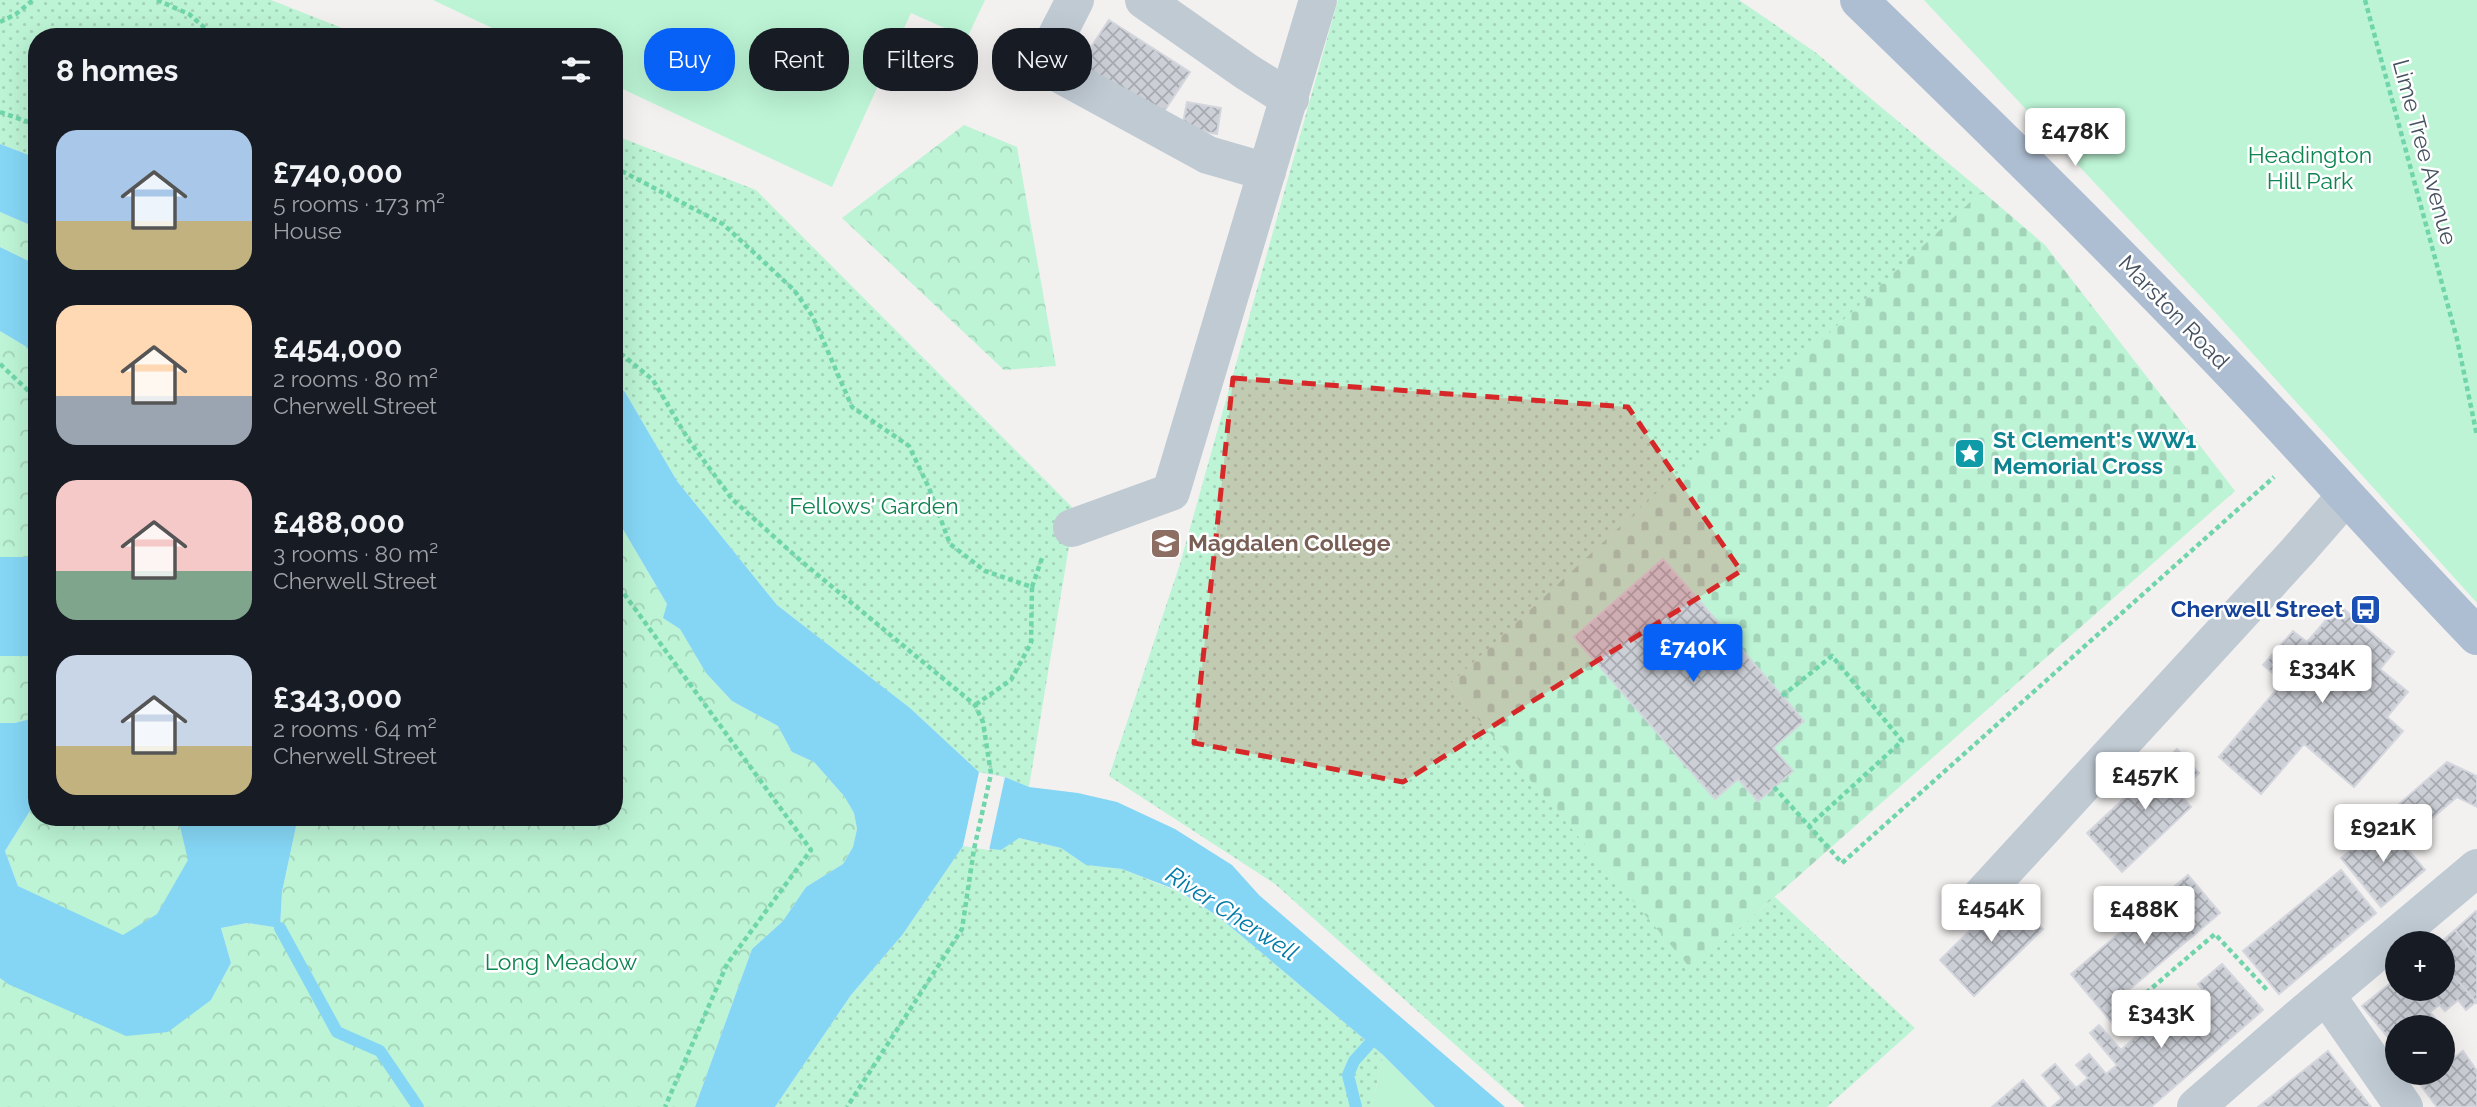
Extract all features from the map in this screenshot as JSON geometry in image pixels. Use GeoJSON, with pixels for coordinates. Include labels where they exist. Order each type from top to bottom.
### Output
{"type":"FeatureCollection","features":[{"type":"Feature","properties":{"kind":"main road","name":"Marston Road"},"geometry":{"type":"LineString","coordinates":[[1860,0],[2048,182],[2243,384],[2345,497],[2477,636]]}},
{"type":"Feature","properties":{"kind":"street"},"geometry":{"type":"LineString","coordinates":[[1074,0],[1052,44],[1058,73],[1208,155],[1267,173]]}},
{"type":"Feature","properties":{"kind":"street"},"geometry":{"type":"LineString","coordinates":[[1144,0],[1290,99]]}},
{"type":"Feature","properties":{"kind":"street"},"geometry":{"type":"LineString","coordinates":[[1072,528],[1171,492],[1318,0]]}},
{"type":"Feature","properties":{"kind":"street"},"geometry":{"type":"LineString","coordinates":[[1969,909],[2345,497]]}},
{"type":"Feature","properties":{"kind":"street"},"geometry":{"type":"LineString","coordinates":[[2196,1107],[2477,868]]}},
{"type":"Feature","properties":{"kind":"street"},"geometry":{"type":"LineString","coordinates":[[2326,995],[2404,1107]]}},
{"type":"Feature","properties":{"kind":"path"},"geometry":{"type":"LineString","coordinates":[[0,22],[16,14],[33,0]]}},
{"type":"Feature","properties":{"kind":"path"},"geometry":{"type":"LineString","coordinates":[[157,0],[189,14],[205,28]]}},
{"type":"Feature","properties":{"kind":"path","name":"Lime Tree Avenue"},"geometry":{"type":"LineString","coordinates":[[2365,0],[2457,339],[2477,436]]}},
{"type":"Feature","properties":{"kind":"path"},"geometry":{"type":"LineString","coordinates":[[0,112],[28,122]]}},
{"type":"Feature","properties":{"kind":"path"},"geometry":{"type":"LineString","coordinates":[[623,172],[723,225],[794,290],[813,317],[852,407],[909,446],[929,488],[950,544],[985,571],[1032,587],[1031,643],[1012,680],[975,705]]}},
{"type":"Feature","properties":{"kind":"path"},"geometry":{"type":"LineString","coordinates":[[623,355],[653,380],[688,439],[732,499],[801,561],[975,705],[983,722],[991,774],[974,849],[962,929],[847,1107]]}},
{"type":"Feature","properties":{"kind":"path"},"geometry":{"type":"LineString","coordinates":[[0,364],[28,390]]}},
{"type":"Feature","properties":{"kind":"path"},"geometry":{"type":"LineString","coordinates":[[1774,787],[1842,863],[2303,450]]}},
{"type":"Feature","properties":{"kind":"path"},"geometry":{"type":"LineString","coordinates":[[623,592],[811,850],[727,964],[664,1107]]}},
{"type":"Feature","properties":{"kind":"path"},"geometry":{"type":"LineString","coordinates":[[1782,696],[1832,656],[1902,741],[1809,826]]}},
{"type":"Feature","properties":{"kind":"path"},"geometry":{"type":"LineString","coordinates":[[2133,1004],[2215,934],[2295,1021]]}},
{"type":"Feature","properties":{"kind":"highlighted area"},"geometry":{"type":"Polygon","coordinates":[[[1233,378],[1628,407],[1741,571],[1403,782],[1194,743],[1233,378]]]}},
{"type":"Feature","properties":{"kind":"green space"},"geometry":{"type":"Polygon","coordinates":[[[0,0],[271,0],[342,28],[28,28],[28,155],[0,144],[0,0]]]}},
{"type":"Feature","properties":{"kind":"green space"},"geometry":{"type":"Polygon","coordinates":[[[433,0],[985,0],[972,28],[945,28],[911,13],[904,28],[863,28],[863,91],[876,91],[832,187],[623,89],[623,28],[492,28],[433,0]]]}},
{"type":"Feature","properties":{"kind":"green space"},"geometry":{"type":"Polygon","coordinates":[[[1338,0],[1739,0],[1815,52],[1983,192],[1449,685],[1692,969],[1775,897],[1915,1028],[1827,1107],[1525,1107],[1275,884],[1109,776],[1180,564],[1338,0]]]}},
{"type":"Feature","properties":{"kind":"green space","name":"Headington Hill Park"},"geometry":{"type":"Polygon","coordinates":[[[1924,0],[2477,0],[2477,603],[2217,314],[1924,0]]]}},
{"type":"Feature","properties":{"kind":"green space"},"geometry":{"type":"Polygon","coordinates":[[[964,125],[1017,147],[1056,366],[1004,370],[842,218],[964,125]]]}},
{"type":"Feature","properties":{"kind":"green space","name":"Fellows' Garden"},"geometry":{"type":"Polygon","coordinates":[[[623,138],[756,190],[1075,510],[1029,787],[1005,777],[979,772],[910,708],[777,605],[677,481],[625,392],[623,138]]]}},
{"type":"Feature","properties":{"kind":"green space"},"geometry":{"type":"Polygon","coordinates":[[[1983,192],[2045,245],[2235,491],[1692,970],[1449,685],[1983,192]]]}},
{"type":"Feature","properties":{"kind":"green space"},"geometry":{"type":"Polygon","coordinates":[[[0,212],[28,224],[28,261],[0,247],[0,212]]]}},
{"type":"Feature","properties":{"kind":"green space"},"geometry":{"type":"Polygon","coordinates":[[[0,331],[28,349],[28,557],[0,557],[0,331]]]}},
{"type":"Feature","properties":{"kind":"green space","name":"Long Meadow"},"geometry":{"type":"Polygon","coordinates":[[[623,529],[667,604],[664,618],[680,629],[706,673],[732,701],[778,726],[792,752],[814,762],[844,796],[854,813],[857,829],[853,847],[843,864],[806,887],[783,921],[752,949],[695,1107],[0,1107],[0,978],[8,984],[211,1000],[231,963],[221,928],[247,923],[280,928],[282,892],[296,826],[623,826],[623,529]]]}},
{"type":"Feature","properties":{"kind":"green space"},"geometry":{"type":"Polygon","coordinates":[[[28,654],[28,719],[0,723],[0,656],[28,654]]]}},
{"type":"Feature","properties":{"kind":"green space"},"geometry":{"type":"Polygon","coordinates":[[[28,814],[28,826],[180,826],[189,860],[157,914],[123,936],[18,886],[5,851],[28,814]]]}},
{"type":"Feature","properties":{"kind":"green space"},"geometry":{"type":"Polygon","coordinates":[[[1019,838],[1061,848],[1086,865],[1122,869],[1179,892],[1219,917],[1383,1055],[1372,1107],[775,1107],[851,995],[903,934],[963,846],[989,850],[1019,838]]]}},
{"type":"Feature","properties":{"kind":"green space"},"geometry":{"type":"Polygon","coordinates":[[[1383,1055],[1435,1107],[1372,1107],[1383,1055]]]}},
{"type":"Feature","properties":{"kind":"water"},"geometry":{"type":"Polygon","coordinates":[[[0,144],[28,155],[28,224],[0,212],[0,144]]]}},
{"type":"Feature","properties":{"kind":"water"},"geometry":{"type":"Polygon","coordinates":[[[0,247],[28,261],[28,349],[0,331],[0,247]]]}},
{"type":"Feature","properties":{"kind":"water","name":"River Cherwell"},"geometry":{"type":"Polygon","coordinates":[[[623,390],[677,481],[777,605],[910,708],[979,772],[1005,777],[1029,787],[1078,793],[1117,802],[1175,829],[1232,865],[1259,895],[1505,1107],[1435,1107],[1383,1055],[1219,917],[1179,891],[1122,869],[1086,865],[1061,848],[1019,838],[1001,850],[963,846],[903,934],[851,995],[775,1107],[695,1107],[752,949],[783,921],[806,887],[843,864],[853,847],[857,829],[854,813],[844,796],[814,762],[792,752],[778,726],[732,701],[706,673],[680,629],[663,618],[667,604],[623,529],[623,390]]]}},
{"type":"Feature","properties":{"kind":"water"},"geometry":{"type":"Polygon","coordinates":[[[0,557],[28,557],[28,656],[0,656],[0,557]]]}},
{"type":"Feature","properties":{"kind":"water"},"geometry":{"type":"Polygon","coordinates":[[[28,719],[28,814],[5,851],[18,886],[123,935],[157,914],[188,860],[180,826],[296,826],[282,892],[280,928],[247,923],[221,928],[231,963],[211,1000],[168,1032],[126,1036],[8,984],[0,978],[0,723],[28,719]]]}},
{"type":"Feature","properties":{"kind":"pier"},"geometry":{"type":"Polygon","coordinates":[[[979,772],[1005,777],[989,850],[963,846],[979,772]]]}},
{"type":"Feature","properties":{"kind":"building"},"geometry":{"type":"Polygon","coordinates":[[[1109,20],[1190,72],[1161,116],[1092,72],[1092,46],[1109,20]]]}},
{"type":"Feature","properties":{"kind":"building"},"geometry":{"type":"Polygon","coordinates":[[[1187,102],[1221,108],[1217,134],[1182,128],[1187,102]]]}},
{"type":"Feature","properties":{"kind":"building"},"geometry":{"type":"Polygon","coordinates":[[[1663,559],[1804,721],[1773,748],[1793,771],[1758,801],[1738,779],[1715,799],[1574,637],[1663,559]]]}},
{"type":"Feature","properties":{"kind":"building"},"geometry":{"type":"Polygon","coordinates":[[[2339,605],[2394,652],[2380,669],[2408,692],[2387,717],[2403,731],[2354,787],[2304,744],[2261,794],[2219,757],[2283,682],[2263,665],[2293,631],[2307,642],[2339,605]]]}},
{"type":"Feature","properties":{"kind":"building"},"geometry":{"type":"Polygon","coordinates":[[[2177,749],[2199,773],[2179,793],[2191,807],[2122,872],[2087,833],[2177,749]]]}},
{"type":"Feature","properties":{"kind":"building"},"geometry":{"type":"Polygon","coordinates":[[[2447,762],[2477,776],[2477,807],[2457,797],[2410,837],[2389,813],[2447,762]]]}},
{"type":"Feature","properties":{"kind":"building"},"geometry":{"type":"Polygon","coordinates":[[[2384,821],[2425,870],[2381,907],[2341,858],[2384,821]]]}},
{"type":"Feature","properties":{"kind":"building"},"geometry":{"type":"Polygon","coordinates":[[[2341,870],[2376,913],[2279,994],[2243,951],[2341,870]]]}},
{"type":"Feature","properties":{"kind":"building"},"geometry":{"type":"Polygon","coordinates":[[[2188,875],[2220,913],[2118,999],[2129,1011],[2113,1024],[2071,974],[2188,875]]]}},
{"type":"Feature","properties":{"kind":"building"},"geometry":{"type":"Polygon","coordinates":[[[2008,893],[2043,929],[1974,996],[1940,960],[2008,893]]]}},
{"type":"Feature","properties":{"kind":"building"},"geometry":{"type":"Polygon","coordinates":[[[2477,912],[2477,957],[2455,930],[2477,912]]]}},
{"type":"Feature","properties":{"kind":"building"},"geometry":{"type":"Polygon","coordinates":[[[2454,931],[2477,957],[2477,1003],[2455,977],[2454,931]]]}},
{"type":"Feature","properties":{"kind":"building"},"geometry":{"type":"Polygon","coordinates":[[[2222,964],[2263,1010],[2151,1107],[2052,1107],[2062,1098],[2042,1075],[2055,1064],[2076,1088],[2088,1078],[2076,1065],[2089,1054],[2106,1074],[2117,1065],[2090,1033],[2099,1025],[2121,1050],[2147,1027],[2154,1035],[2204,991],[2198,984],[2222,964]]]}},
{"type":"Feature","properties":{"kind":"building"},"geometry":{"type":"Polygon","coordinates":[[[2455,977],[2476,1002],[2466,1010],[2458,1000],[2445,1011],[2436,1001],[2455,1001],[2455,977]]]}},
{"type":"Feature","properties":{"kind":"building"},"geometry":{"type":"Polygon","coordinates":[[[2385,987],[2385,1001],[2436,1001],[2439,1005],[2430,1012],[2432,1015],[2385,1015],[2385,1034],[2362,1006],[2385,987]]]}},
{"type":"Feature","properties":{"kind":"building"},"geometry":{"type":"Polygon","coordinates":[[[2328,1051],[2371,1107],[2258,1107],[2328,1051]]]}},
{"type":"Feature","properties":{"kind":"building"},"geometry":{"type":"Polygon","coordinates":[[[2463,1051],[2477,1071],[2477,1107],[2437,1107],[2420,1085],[2455,1085],[2455,1057],[2463,1051]]]}},
{"type":"Feature","properties":{"kind":"building"},"geometry":{"type":"Polygon","coordinates":[[[2023,1080],[2046,1107],[1992,1107],[2023,1080]]]}},
{"type":"Feature","properties":{"kind":"waterway"},"geometry":{"type":"LineString","coordinates":[[280,928],[337,1032],[380,1051],[418,1107]]}},
{"type":"Feature","properties":{"kind":"waterway"},"geometry":{"type":"LineString","coordinates":[[1356,1107],[1348,1075],[1354,1061],[1380,1032]]}},
{"type":"Feature","properties":{"kind":"place","name":"St Clement's WW1 Memorial Cross"},"geometry":{"type":"Point","coordinates":[1970,453]}},
{"type":"Feature","properties":{"kind":"place","name":"Magdalen College"},"geometry":{"type":"Point","coordinates":[1165,543]}},
{"type":"Feature","properties":{"kind":"place","name":"Cherwell Street"},"geometry":{"type":"Point","coordinates":[2366,609]}}]}
